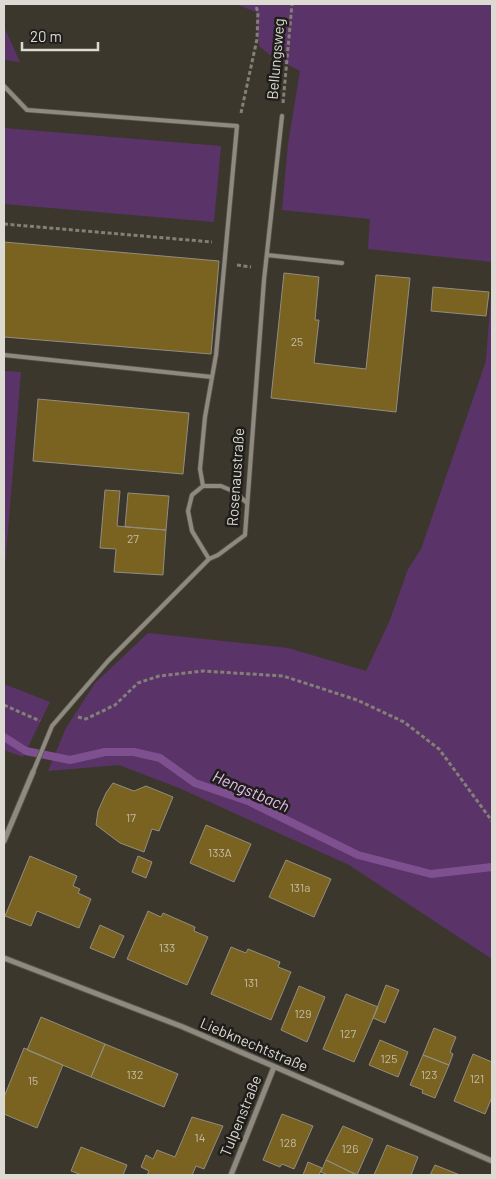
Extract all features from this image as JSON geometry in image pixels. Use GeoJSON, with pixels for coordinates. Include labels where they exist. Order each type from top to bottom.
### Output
{"type":"FeatureCollection","features":[{"type":"Feature","properties":{"kind":"street","name":"Rosenaustraße"},"geometry":{"type":"LineString","coordinates":[[4,840],[33,772]]}},
{"type":"Feature","properties":{"kind":"street","name":"Liebknechtstraße"},"geometry":{"type":"LineString","coordinates":[[4,958],[183,1028],[492,1161]]}},
{"type":"Feature","properties":{"kind":"street","name":"Tulpenstraße"},"geometry":{"type":"LineString","coordinates":[[231,1175],[274,1067]]}},
{"type":"Feature","properties":{"kind":"lane"},"geometry":{"type":"LineString","coordinates":[[4,86],[27,110],[237,126],[216,355],[205,416],[200,460],[203,486]]}},
{"type":"Feature","properties":{"kind":"lane","name":"Rosenaustraße"},"geometry":{"type":"LineString","coordinates":[[33,772],[52,726],[108,661],[210,559],[245,535],[252,424],[282,116]]}},
{"type":"Feature","properties":{"kind":"lane"},"geometry":{"type":"LineString","coordinates":[[267,255],[342,263]]}},
{"type":"Feature","properties":{"kind":"lane"},"geometry":{"type":"LineString","coordinates":[[4,355],[212,377]]}},
{"type":"Feature","properties":{"kind":"lane"},"geometry":{"type":"LineString","coordinates":[[210,559],[192,531],[188,511],[192,495],[203,486],[221,486],[236,492],[247,503]]}},
{"type":"Feature","properties":{"kind":"path"},"geometry":{"type":"LineString","coordinates":[[237,126],[257,39],[258,12],[255,4]]}},
{"type":"Feature","properties":{"kind":"path","name":"Bellungsweg"},"geometry":{"type":"LineString","coordinates":[[282,116],[292,4]]}},
{"type":"Feature","properties":{"kind":"path"},"geometry":{"type":"LineString","coordinates":[[4,224],[226,244]]}},
{"type":"Feature","properties":{"kind":"path"},"geometry":{"type":"LineString","coordinates":[[63,713],[86,719],[115,704],[138,683],[158,676],[203,671],[283,676],[357,700],[404,722],[439,749],[492,821]]}},
{"type":"Feature","properties":{"kind":"path"},"geometry":{"type":"LineString","coordinates":[[4,705],[52,726]]}},
{"type":"Feature","properties":{"kind":"shaded area"},"geometry":{"type":"Polygon","coordinates":[[[220,4],[492,4],[492,262],[368,249],[370,219],[282,210],[288,144],[300,71],[270,55],[259,46],[256,12],[238,5],[220,4]]]}},
{"type":"Feature","properties":{"kind":"shaded area"},"geometry":{"type":"Polygon","coordinates":[[[4,27],[20,62],[4,60],[4,27]]]}},
{"type":"Feature","properties":{"kind":"shaded area"},"geometry":{"type":"Polygon","coordinates":[[[4,128],[221,146],[214,222],[4,204],[4,128]]]}},
{"type":"Feature","properties":{"kind":"shaded area"},"geometry":{"type":"Polygon","coordinates":[[[492,281],[492,959],[349,865],[179,788],[119,765],[48,771],[66,728],[95,683],[148,633],[288,648],[366,671],[390,620],[408,569],[421,549],[486,361],[492,281]]]}},
{"type":"Feature","properties":{"kind":"shaded area"},"geometry":{"type":"Polygon","coordinates":[[[4,371],[21,372],[4,578],[4,371]]]}},
{"type":"Feature","properties":{"kind":"shaded area"},"geometry":{"type":"Polygon","coordinates":[[[4,684],[50,702],[23,757],[4,750],[4,684]]]}},
{"type":"Feature","properties":{"kind":"building"},"geometry":{"type":"Polygon","coordinates":[[[4,242],[219,261],[211,354],[4,337],[4,242]]]}},
{"type":"Feature","properties":{"kind":"building"},"geometry":{"type":"Polygon","coordinates":[[[284,273],[319,277],[315,320],[319,320],[314,363],[366,369],[376,275],[410,278],[396,412],[271,398],[284,273]]]}},
{"type":"Feature","properties":{"kind":"building"},"geometry":{"type":"Polygon","coordinates":[[[433,287],[489,292],[486,316],[431,311],[433,287]]]}},
{"type":"Feature","properties":{"kind":"building"},"geometry":{"type":"Polygon","coordinates":[[[38,399],[189,413],[183,474],[33,461],[38,399]]]}},
{"type":"Feature","properties":{"kind":"building"},"geometry":{"type":"Polygon","coordinates":[[[105,490],[120,491],[117,526],[166,530],[163,575],[114,572],[116,549],[100,548],[105,490]]]}},
{"type":"Feature","properties":{"kind":"building"},"geometry":{"type":"Polygon","coordinates":[[[128,493],[169,496],[166,530],[125,527],[128,493]]]}},
{"type":"Feature","properties":{"kind":"building"},"geometry":{"type":"Polygon","coordinates":[[[113,783],[134,791],[146,786],[173,797],[159,831],[152,829],[144,852],[120,843],[96,825],[98,811],[113,783]]]}},
{"type":"Feature","properties":{"kind":"building"},"geometry":{"type":"Polygon","coordinates":[[[206,825],[251,844],[234,882],[190,863],[206,825]]]}},
{"type":"Feature","properties":{"kind":"building"},"geometry":{"type":"Polygon","coordinates":[[[30,856],[77,876],[73,886],[80,889],[78,893],[91,899],[79,928],[37,911],[31,926],[5,916],[30,856]]]}},
{"type":"Feature","properties":{"kind":"building"},"geometry":{"type":"Polygon","coordinates":[[[138,856],[152,862],[146,878],[132,872],[138,856]]]}},
{"type":"Feature","properties":{"kind":"building"},"geometry":{"type":"Polygon","coordinates":[[[286,860],[331,879],[314,917],[269,897],[286,860]]]}},
{"type":"Feature","properties":{"kind":"building"},"geometry":{"type":"Polygon","coordinates":[[[148,911],[161,917],[163,913],[195,927],[194,931],[208,937],[187,985],[127,959],[148,911]]]}},
{"type":"Feature","properties":{"kind":"building"},"geometry":{"type":"Polygon","coordinates":[[[100,925],[124,936],[114,958],[90,948],[100,925]]]}},
{"type":"Feature","properties":{"kind":"building"},"geometry":{"type":"Polygon","coordinates":[[[231,947],[246,953],[248,949],[280,962],[278,967],[291,972],[271,1020],[211,994],[231,947]]]}},
{"type":"Feature","properties":{"kind":"building"},"geometry":{"type":"Polygon","coordinates":[[[386,985],[399,990],[385,1023],[373,1018],[386,985]]]}},
{"type":"Feature","properties":{"kind":"building"},"geometry":{"type":"Polygon","coordinates":[[[299,986],[325,997],[307,1042],[281,1030],[299,986]]]}},
{"type":"Feature","properties":{"kind":"building"},"geometry":{"type":"Polygon","coordinates":[[[346,994],[378,1007],[354,1062],[323,1049],[346,994]]]}},
{"type":"Feature","properties":{"kind":"building"},"geometry":{"type":"Polygon","coordinates":[[[41,1017],[105,1044],[91,1077],[27,1050],[41,1017]]]}},
{"type":"Feature","properties":{"kind":"building"},"geometry":{"type":"Polygon","coordinates":[[[434,1028],[456,1037],[450,1052],[453,1054],[449,1065],[423,1055],[434,1028]]]}},
{"type":"Feature","properties":{"kind":"building"},"geometry":{"type":"Polygon","coordinates":[[[380,1040],[408,1052],[398,1077],[369,1065],[380,1040]]]}},
{"type":"Feature","properties":{"kind":"building"},"geometry":{"type":"Polygon","coordinates":[[[105,1044],[178,1074],[164,1107],[91,1077],[105,1044]]]}},
{"type":"Feature","properties":{"kind":"building"},"geometry":{"type":"Polygon","coordinates":[[[24,1048],[63,1065],[37,1128],[4,1114],[4,1097],[24,1048]]]}},
{"type":"Feature","properties":{"kind":"building"},"geometry":{"type":"Polygon","coordinates":[[[473,1054],[492,1062],[492,1097],[485,1114],[454,1101],[473,1054]]]}},
{"type":"Feature","properties":{"kind":"building"},"geometry":{"type":"Polygon","coordinates":[[[423,1055],[449,1065],[435,1098],[422,1093],[423,1090],[410,1085],[423,1055]]]}},
{"type":"Feature","properties":{"kind":"building"},"geometry":{"type":"Polygon","coordinates":[[[282,1114],[313,1126],[294,1169],[282,1164],[280,1167],[263,1160],[282,1114]]]}},
{"type":"Feature","properties":{"kind":"building"},"geometry":{"type":"Polygon","coordinates":[[[192,1117],[223,1126],[204,1169],[196,1166],[192,1175],[147,1175],[149,1171],[141,1167],[146,1155],[153,1159],[157,1150],[175,1157],[192,1117]]]}},
{"type":"Feature","properties":{"kind":"building"},"geometry":{"type":"Polygon","coordinates":[[[343,1126],[373,1139],[357,1175],[326,1160],[343,1126]]]}},
{"type":"Feature","properties":{"kind":"building"},"geometry":{"type":"Polygon","coordinates":[[[387,1145],[418,1157],[411,1175],[374,1175],[387,1145]]]}},
{"type":"Feature","properties":{"kind":"building"},"geometry":{"type":"Polygon","coordinates":[[[81,1147],[127,1165],[123,1175],[82,1175],[71,1171],[81,1147]]]}},
{"type":"Feature","properties":{"kind":"building"},"geometry":{"type":"Polygon","coordinates":[[[326,1160],[357,1175],[328,1175],[321,1172],[326,1160]]]}},
{"type":"Feature","properties":{"kind":"building"},"geometry":{"type":"Polygon","coordinates":[[[308,1162],[322,1168],[319,1175],[303,1175],[308,1162]]]}},
{"type":"Feature","properties":{"kind":"building"},"geometry":{"type":"Polygon","coordinates":[[[435,1165],[460,1175],[430,1175],[435,1165]]]}},
{"type":"Feature","properties":{"kind":"waterway","name":"Hengstbach"},"geometry":{"type":"LineString","coordinates":[[4,737],[26,751],[70,760],[105,752],[134,752],[160,758],[195,783],[248,801],[358,855],[431,874],[492,867]]}}]}
